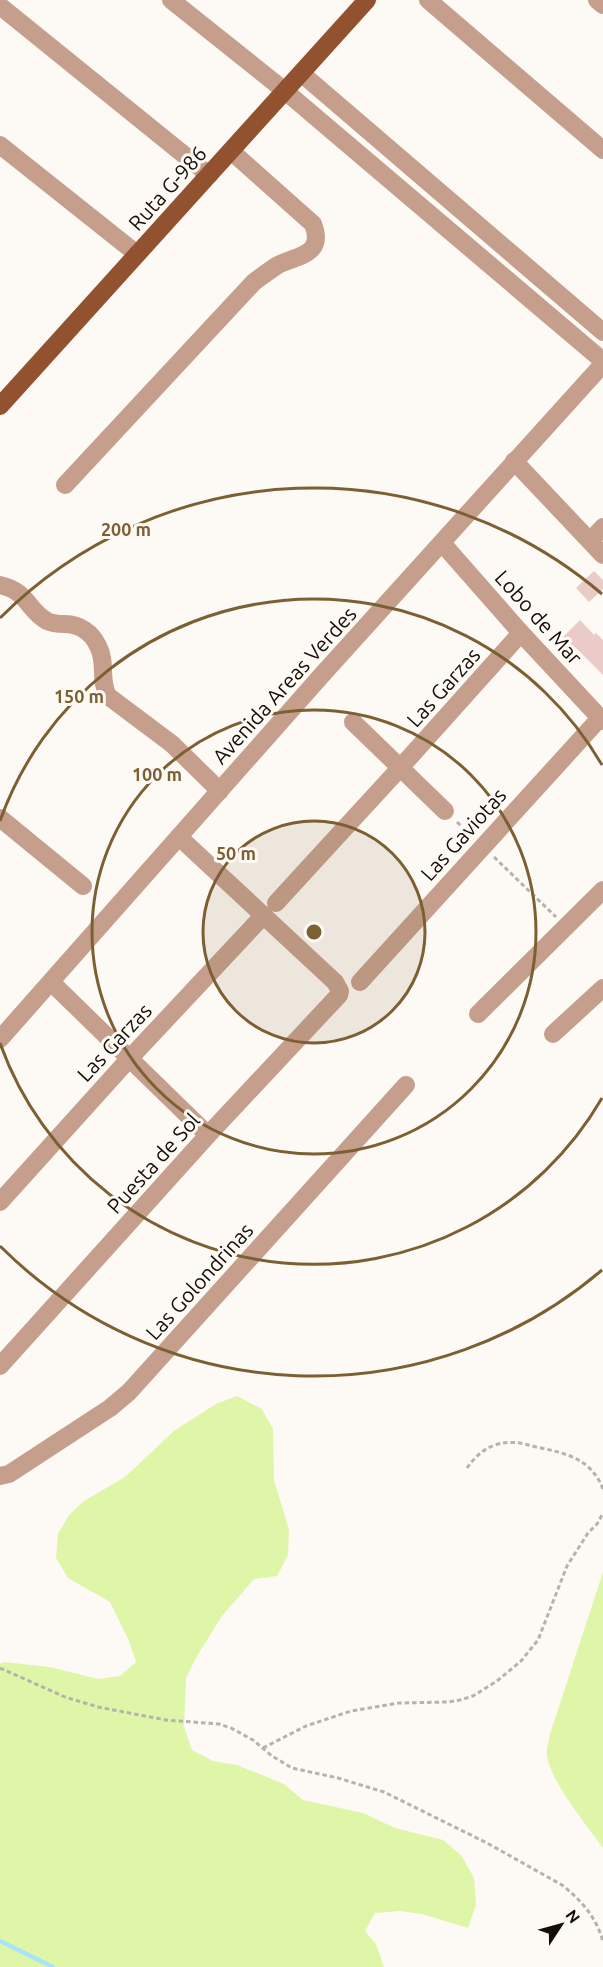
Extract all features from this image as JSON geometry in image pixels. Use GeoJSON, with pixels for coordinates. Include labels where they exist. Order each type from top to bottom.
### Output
{"type":"FeatureCollection","features":[{"type":"Feature","properties":{"kind":"main road","name":"Ruta G-986"},"geometry":{"type":"LineString","coordinates":[[0,406],[301,74],[360,2]]}},
{"type":"Feature","properties":{"kind":"street"},"geometry":{"type":"LineString","coordinates":[[171,0],[285,91],[603,362]]}},
{"type":"Feature","properties":{"kind":"street"},"geometry":{"type":"LineString","coordinates":[[428,0],[603,150]]}},
{"type":"Feature","properties":{"kind":"street"},"geometry":{"type":"LineString","coordinates":[[597,0],[603,5]]}},
{"type":"Feature","properties":{"kind":"street"},"geometry":{"type":"LineString","coordinates":[[0,6],[209,175]]}},
{"type":"Feature","properties":{"kind":"street"},"geometry":{"type":"LineString","coordinates":[[301,74],[603,332]]}},
{"type":"Feature","properties":{"kind":"street"},"geometry":{"type":"LineString","coordinates":[[0,145],[137,254]]}},
{"type":"Feature","properties":{"kind":"street"},"geometry":{"type":"LineString","coordinates":[[65,485],[254,282],[280,265],[306,255],[314,244],[316,237],[313,224],[231,151]]}},
{"type":"Feature","properties":{"kind":"street","name":"Avenida Areas Verdes"},"geometry":{"type":"LineString","coordinates":[[0,1039],[603,362]]}},
{"type":"Feature","properties":{"kind":"street"},"geometry":{"type":"LineString","coordinates":[[514,461],[603,555]]}},
{"type":"Feature","properties":{"kind":"street"},"geometry":{"type":"LineString","coordinates":[[590,541],[603,527]]}},
{"type":"Feature","properties":{"kind":"street","name":"Lobo de Mar"},"geometry":{"type":"LineString","coordinates":[[442,543],[521,633],[602,719]]}},
{"type":"Feature","properties":{"kind":"street"},"geometry":{"type":"LineString","coordinates":[[0,585],[18,591],[47,620],[74,625],[88,632],[102,654],[104,685],[108,696],[172,744],[220,790]]}},
{"type":"Feature","properties":{"kind":"street","name":"Las Garzas"},"geometry":{"type":"LineString","coordinates":[[0,1202],[129,1059],[400,768],[521,633]]}},
{"type":"Feature","properties":{"kind":"street","name":"Las Gaviotas"},"geometry":{"type":"LineString","coordinates":[[360,982],[602,719]]}},
{"type":"Feature","properties":{"kind":"street"},"geometry":{"type":"LineString","coordinates":[[353,722],[445,811]]}},
{"type":"Feature","properties":{"kind":"street"},"geometry":{"type":"LineString","coordinates":[[0,818],[83,886]]}},
{"type":"Feature","properties":{"kind":"street"},"geometry":{"type":"LineString","coordinates":[[179,837],[270,909]]}},
{"type":"Feature","properties":{"kind":"street"},"geometry":{"type":"LineString","coordinates":[[478,1014],[603,890]]}},
{"type":"Feature","properties":{"kind":"street","name":"Puesta de Sol"},"geometry":{"type":"LineString","coordinates":[[0,1366],[208,1136],[337,999],[340,991],[335,982],[270,909]]}},
{"type":"Feature","properties":{"kind":"street"},"geometry":{"type":"LineString","coordinates":[[51,982],[208,1136]]}},
{"type":"Feature","properties":{"kind":"street"},"geometry":{"type":"LineString","coordinates":[[554,1034],[603,988]]}},
{"type":"Feature","properties":{"kind":"street","name":"Las Golondrinas"},"geometry":{"type":"LineString","coordinates":[[0,1476],[9,1474],[100,1414],[129,1392],[406,1085]]}},
{"type":"Feature","properties":{"kind":"path"},"geometry":{"type":"LineString","coordinates":[[445,811],[566,927]]}},
{"type":"Feature","properties":{"kind":"path"},"geometry":{"type":"LineString","coordinates":[[467,1468],[479,1454],[496,1444],[524,1443],[570,1454],[580,1459],[596,1474],[603,1489]]}},
{"type":"Feature","properties":{"kind":"path"},"geometry":{"type":"LineString","coordinates":[[263,1748],[306,1726],[351,1711],[399,1703],[442,1703],[460,1700],[472,1696],[497,1681],[521,1661],[538,1640],[567,1566],[603,1513]]}},
{"type":"Feature","properties":{"kind":"path"},"geometry":{"type":"LineString","coordinates":[[0,1668],[40,1688],[98,1707],[166,1720],[219,1724],[242,1733],[292,1768],[354,1782],[384,1792],[551,1877],[583,1904],[598,1928],[603,1942]]}},
{"type":"Feature","properties":{"kind":"green space"},"geometry":{"type":"Polygon","coordinates":[[[237,1396],[262,1409],[273,1429],[274,1480],[289,1530],[288,1555],[277,1576],[254,1579],[222,1616],[186,1678],[184,1727],[192,1750],[213,1761],[237,1765],[284,1784],[303,1800],[363,1813],[395,1828],[443,1840],[461,1855],[474,1878],[476,1905],[468,1928],[422,1914],[400,1911],[375,1913],[365,1931],[376,1944],[384,1967],[0,1967],[0,1664],[4,1662],[50,1667],[98,1679],[120,1676],[136,1662],[129,1641],[110,1602],[68,1578],[56,1558],[58,1534],[69,1515],[84,1501],[125,1477],[175,1430],[216,1404],[237,1396]]]}},
{"type":"Feature","properties":{"kind":"green space"},"geometry":{"type":"Polygon","coordinates":[[[603,1572],[603,1848],[556,1780],[550,1768],[547,1748],[603,1572]]]}},
{"type":"Feature","properties":{"kind":"building"},"geometry":{"type":"Polygon","coordinates":[[[594,571],[603,580],[603,589],[589,602],[576,588],[594,571]]]}},
{"type":"Feature","properties":{"kind":"building"},"geometry":{"type":"Polygon","coordinates":[[[580,620],[594,635],[596,633],[603,640],[603,675],[563,637],[580,620]]]}},
{"type":"Feature","properties":{"kind":"waterway"},"geometry":{"type":"LineString","coordinates":[[0,1941],[53,1967]]}}]}
